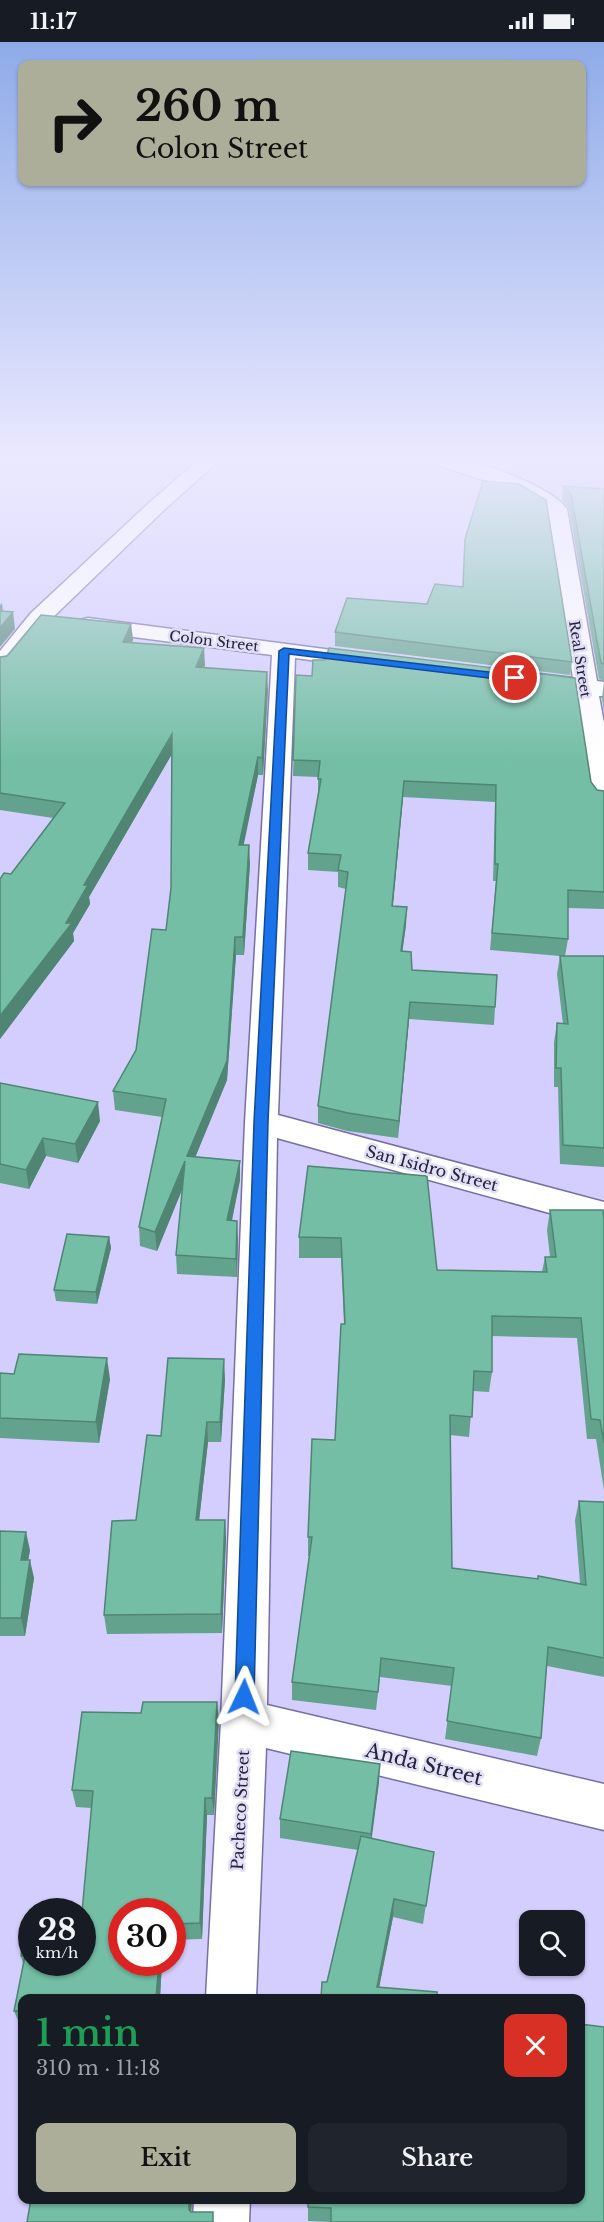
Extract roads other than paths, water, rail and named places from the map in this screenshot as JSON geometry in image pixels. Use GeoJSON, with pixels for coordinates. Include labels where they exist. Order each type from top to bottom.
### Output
{"type":"FeatureCollection","features":[{"type":"Feature","properties":{"kind":"street"},"geometry":{"type":"LineString","coordinates":[[0,666],[39,618],[100,560]]}},
{"type":"Feature","properties":{"kind":"street","name":"Real Street"},"geometry":{"type":"LineString","coordinates":[[567,560],[594,688],[604,798]]}},
{"type":"Feature","properties":{"kind":"street","name":"Colon Street"},"geometry":{"type":"LineString","coordinates":[[39,618],[388,663]]}},
{"type":"Feature","properties":{"kind":"street","name":"Pacheco Street"},"geometry":{"type":"LineString","coordinates":[[231,1994],[244,1721],[261,1122],[284,651]]}},
{"type":"Feature","properties":{"kind":"street"},"geometry":{"type":"LineString","coordinates":[[515,678],[594,688]]}},
{"type":"Feature","properties":{"kind":"street","name":"San Isidro Street"},"geometry":{"type":"LineString","coordinates":[[261,1122],[604,1215]]}},
{"type":"Feature","properties":{"kind":"street","name":"Anda Street"},"geometry":{"type":"LineString","coordinates":[[244,1721],[604,1807]]}},
{"type":"Feature","properties":{"kind":"street"},"geometry":{"type":"LineString","coordinates":[[221,2222],[222,2204]]}}]}
